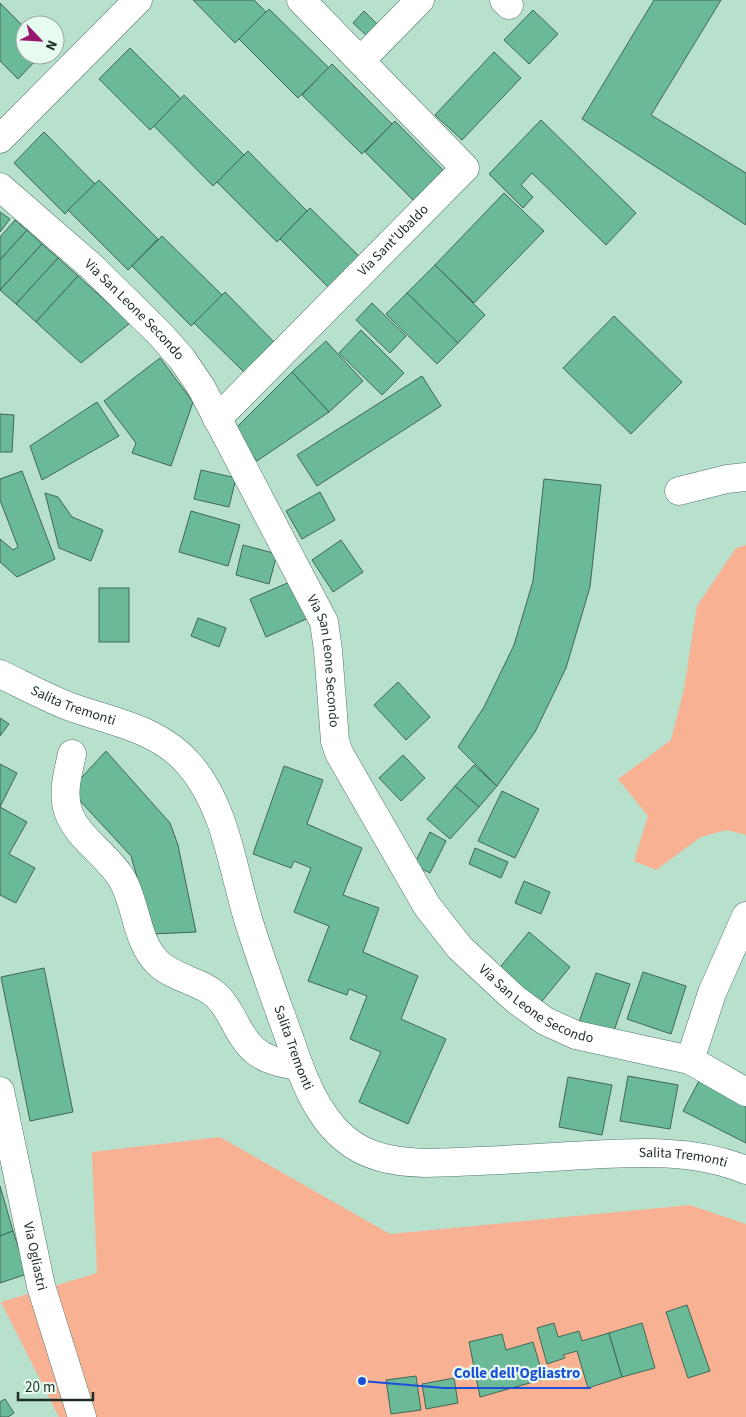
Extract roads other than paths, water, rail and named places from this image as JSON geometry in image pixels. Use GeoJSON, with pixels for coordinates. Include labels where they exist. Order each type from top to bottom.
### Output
{"type":"FeatureCollection","features":[{"type":"Feature","properties":{"kind":"street"},"geometry":{"type":"LineString","coordinates":[[0,139],[138,0]]}},
{"type":"Feature","properties":{"kind":"street"},"geometry":{"type":"LineString","coordinates":[[301,0],[361,60],[420,0]]}},
{"type":"Feature","properties":{"kind":"street","name":"Via Sant'Ubaldo"},"geometry":{"type":"LineString","coordinates":[[217,419],[465,168],[361,60]]}},
{"type":"Feature","properties":{"kind":"street","name":"Via San Leone Secondo"},"geometry":{"type":"LineString","coordinates":[[0,187],[92,268],[160,334],[201,387],[324,622],[335,741],[339,754],[437,920],[460,948],[515,999],[545,1021],[576,1035],[597,1041],[690,1060],[746,1092]]}},
{"type":"Feature","properties":{"kind":"street"},"geometry":{"type":"LineString","coordinates":[[679,491],[727,479],[746,477]]}},
{"type":"Feature","properties":{"kind":"street","name":"Salita Tremonti"},"geometry":{"type":"LineString","coordinates":[[0,674],[69,706],[148,733],[165,742],[189,764],[212,801],[222,822],[248,921],[299,1066],[327,1120],[343,1138],[360,1149],[380,1158],[425,1164],[632,1153],[670,1153],[713,1159],[746,1170]]}},
{"type":"Feature","properties":{"kind":"street"},"geometry":{"type":"LineString","coordinates":[[72,754],[65,787],[68,811],[80,830],[121,878],[130,895],[145,945],[157,962],[172,973],[216,995],[230,1011],[244,1039],[260,1056],[280,1063],[299,1066]]}},
{"type":"Feature","properties":{"kind":"street"},"geometry":{"type":"LineString","coordinates":[[690,1060],[716,984],[746,916]]}},
{"type":"Feature","properties":{"kind":"street","name":"Via Ogliastri"},"geometry":{"type":"LineString","coordinates":[[0,1091],[41,1286],[82,1417]]}},
{"type":"Feature","properties":{"kind":"place","name":"Colle dell'Ogliastro"},"geometry":{"type":"Point","coordinates":[362,1381]}}]}
